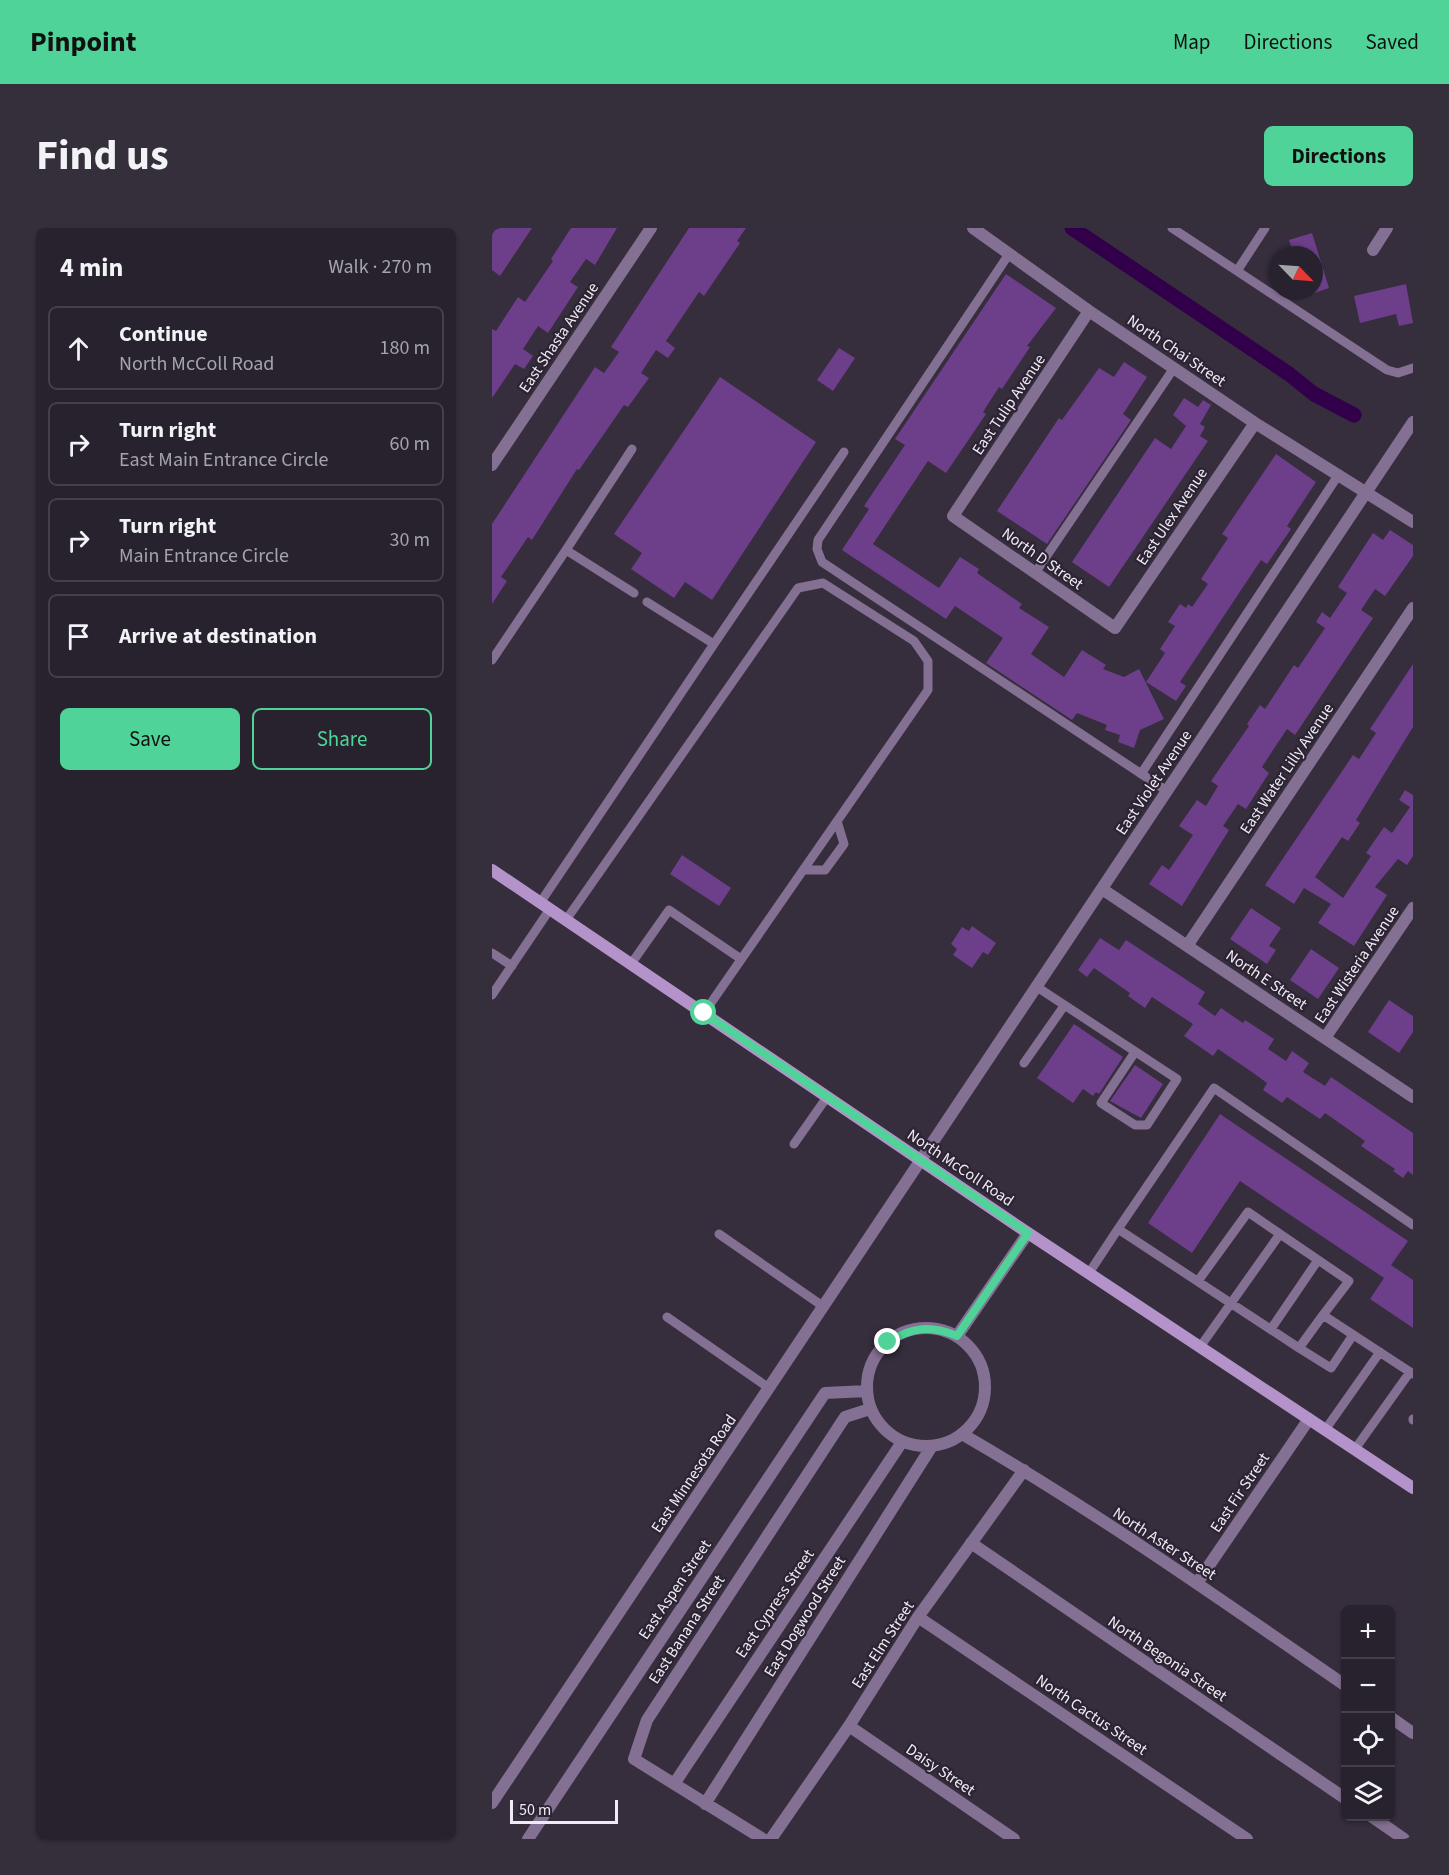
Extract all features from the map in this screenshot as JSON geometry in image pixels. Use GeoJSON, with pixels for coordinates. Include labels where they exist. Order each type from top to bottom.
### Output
{"type":"FeatureCollection","features":[{"type":"Feature","properties":{"kind":"main road","name":"North McColl Road"},"geometry":{"type":"LineString","coordinates":[[492,870],[1028,1233],[1413,1488]]}},
{"type":"Feature","properties":{"kind":"street","name":"East Shasta Avenue"},"geometry":{"type":"LineString","coordinates":[[492,465],[651,228]]}},
{"type":"Feature","properties":{"kind":"street","name":"North Chai Street"},"geometry":{"type":"LineString","coordinates":[[973,228],[1089,311],[1255,423],[1340,474],[1413,522]]}},
{"type":"Feature","properties":{"kind":"street"},"geometry":{"type":"LineString","coordinates":[[1373,250],[1387,228]]}},
{"type":"Feature","properties":{"kind":"street","name":"East Tulip Avenue"},"geometry":{"type":"LineString","coordinates":[[953,516],[1089,311]]}},
{"type":"Feature","properties":{"kind":"street","name":"East Violet Avenue"},"geometry":{"type":"LineString","coordinates":[[921,1161],[1413,422]]}},
{"type":"Feature","properties":{"kind":"street","name":"East Ulex Avenue"},"geometry":{"type":"LineString","coordinates":[[1115,628],[1255,423]]}},
{"type":"Feature","properties":{"kind":"street","name":"North D Street"},"geometry":{"type":"LineString","coordinates":[[953,516],[1115,628]]}},
{"type":"Feature","properties":{"kind":"street","name":"East Water Lilly Avenue"},"geometry":{"type":"LineString","coordinates":[[1187,946],[1413,608]]}},
{"type":"Feature","properties":{"kind":"street","name":"North E Street"},"geometry":{"type":"LineString","coordinates":[[1102,889],[1413,1097]]}},
{"type":"Feature","properties":{"kind":"street","name":"East Wisteria Avenue"},"geometry":{"type":"LineString","coordinates":[[1325,1038],[1413,908]]}},
{"type":"Feature","properties":{"kind":"street","name":"East Minnesota Road"},"geometry":{"type":"LineString","coordinates":[[492,1803],[921,1161]]}},
{"type":"Feature","properties":{"kind":"street"},"geometry":{"type":"LineString","coordinates":[[957,1336],[1028,1233]]}},
{"type":"Feature","properties":{"kind":"street"},"geometry":{"type":"LineString","coordinates":[[931,1328],[957,1336],[972,1349],[981,1365],[985,1384],[983,1403],[975,1420],[962,1434],[948,1443],[932,1446],[902,1442],[878,1422],[870,1409],[867,1391],[868,1373],[876,1356],[888,1342],[903,1332],[931,1328]]}},
{"type":"Feature","properties":{"kind":"street","name":"East Aspen Street"},"geometry":{"type":"LineString","coordinates":[[528,1839],[825,1393],[867,1391]]}},
{"type":"Feature","properties":{"kind":"street","name":"East Banana Street"},"geometry":{"type":"LineString","coordinates":[[764,1839],[634,1759],[646,1720],[845,1417],[870,1409]]}},
{"type":"Feature","properties":{"kind":"street","name":"East Fir Street"},"geometry":{"type":"LineString","coordinates":[[1197,1583],[1309,1419]]}},
{"type":"Feature","properties":{"kind":"street","name":"North Aster Street"},"geometry":{"type":"LineString","coordinates":[[962,1434],[1024,1470],[1197,1583],[1341,1683]]}},
{"type":"Feature","properties":{"kind":"street","name":"East Cypress Street"},"geometry":{"type":"LineString","coordinates":[[674,1784],[902,1442]]}},
{"type":"Feature","properties":{"kind":"street","name":"East Dogwood Street"},"geometry":{"type":"LineString","coordinates":[[705,1804],[932,1446]]}},
{"type":"Feature","properties":{"kind":"street","name":"East Elm Street"},"geometry":{"type":"LineString","coordinates":[[771,1839],[849,1726],[918,1617],[1024,1470]]}},
{"type":"Feature","properties":{"kind":"street","name":"North Begonia Street"},"geometry":{"type":"LineString","coordinates":[[971,1544],[1341,1796]]}},
{"type":"Feature","properties":{"kind":"street","name":"North Cactus Street"},"geometry":{"type":"LineString","coordinates":[[918,1617],[1247,1839]]}},
{"type":"Feature","properties":{"kind":"street"},"geometry":{"type":"LineString","coordinates":[[1395,1720],[1413,1733]]}},
{"type":"Feature","properties":{"kind":"street","name":"Daisy Street"},"geometry":{"type":"LineString","coordinates":[[849,1726],[1014,1839]]}},
{"type":"Feature","properties":{"kind":"street"},"geometry":{"type":"LineString","coordinates":[[1379,1821],[1406,1839],[1413,1831]]}},
{"type":"Feature","properties":{"kind":"lane"},"geometry":{"type":"LineString","coordinates":[[1172,228],[1387,370],[1398,373],[1413,368]]}},
{"type":"Feature","properties":{"kind":"lane"},"geometry":{"type":"LineString","coordinates":[[1237,271],[1265,228]]}},
{"type":"Feature","properties":{"kind":"lane"},"geometry":{"type":"LineString","coordinates":[[1009,254],[818,540],[817,549],[822,562],[1167,791]]}},
{"type":"Feature","properties":{"kind":"lane"},"geometry":{"type":"LineString","coordinates":[[1035,573],[1174,368]]}},
{"type":"Feature","properties":{"kind":"lane"},"geometry":{"type":"LineString","coordinates":[[492,660],[632,448]]}},
{"type":"Feature","properties":{"kind":"lane"},"geometry":{"type":"LineString","coordinates":[[492,995],[512,966],[545,906],[714,644],[844,452]]}},
{"type":"Feature","properties":{"kind":"lane"},"geometry":{"type":"LineString","coordinates":[[1141,774],[1340,474]]}},
{"type":"Feature","properties":{"kind":"lane"},"geometry":{"type":"LineString","coordinates":[[566,550],[634,593]]}},
{"type":"Feature","properties":{"kind":"lane"},"geometry":{"type":"LineString","coordinates":[[566,920],[798,588],[823,583],[914,641],[928,661],[928,690],[704,1013]]}},
{"type":"Feature","properties":{"kind":"lane"},"geometry":{"type":"LineString","coordinates":[[647,602],[714,644]]}},
{"type":"Feature","properties":{"kind":"lane"},"geometry":{"type":"LineString","coordinates":[[802,870],[825,870],[844,843],[837,821]]}},
{"type":"Feature","properties":{"kind":"lane"},"geometry":{"type":"LineString","coordinates":[[631,964],[669,910],[741,959]]}},
{"type":"Feature","properties":{"kind":"lane"},"geometry":{"type":"LineString","coordinates":[[492,953],[512,966]]}},
{"type":"Feature","properties":{"kind":"lane"},"geometry":{"type":"LineString","coordinates":[[1037,987],[1177,1079],[1147,1125],[1135,1125],[1101,1103],[1135,1052]]}},
{"type":"Feature","properties":{"kind":"lane"},"geometry":{"type":"LineString","coordinates":[[1024,1063],[1064,1006]]}},
{"type":"Feature","properties":{"kind":"lane"},"geometry":{"type":"LineString","coordinates":[[1089,1273],[1214,1088],[1413,1225]]}},
{"type":"Feature","properties":{"kind":"lane"},"geometry":{"type":"LineString","coordinates":[[794,1144],[827,1096]]}},
{"type":"Feature","properties":{"kind":"lane"},"geometry":{"type":"LineString","coordinates":[[1198,1281],[1248,1212],[1349,1281],[1299,1348]]}},
{"type":"Feature","properties":{"kind":"lane"},"geometry":{"type":"LineString","coordinates":[[1118,1229],[1331,1368],[1353,1335]]}},
{"type":"Feature","properties":{"kind":"lane"},"geometry":{"type":"LineString","coordinates":[[719,1234],[824,1307]]}},
{"type":"Feature","properties":{"kind":"lane"},"geometry":{"type":"LineString","coordinates":[[1200,1347],[1280,1234]]}},
{"type":"Feature","properties":{"kind":"lane"},"geometry":{"type":"LineString","coordinates":[[1270,1329],[1318,1260]]}},
{"type":"Feature","properties":{"kind":"lane"},"geometry":{"type":"LineString","coordinates":[[1323,1316],[1412,1373],[1355,1449]]}},
{"type":"Feature","properties":{"kind":"lane"},"geometry":{"type":"LineString","coordinates":[[667,1317],[769,1388]]}},
{"type":"Feature","properties":{"kind":"lane"},"geometry":{"type":"LineString","coordinates":[[1325,1430],[1380,1352]]}},
{"type":"Feature","properties":{"kind":"building"},"geometry":{"type":"Polygon","coordinates":[[[492,228],[532,228],[500,276],[492,270],[492,228]]]}},
{"type":"Feature","properties":{"kind":"building"},"geometry":{"type":"Polygon","coordinates":[[[571,228],[617,228],[595,265],[586,259],[570,282],[578,287],[548,333],[538,326],[523,349],[533,356],[524,369],[515,364],[492,398],[492,329],[496,331],[518,297],[525,302],[553,261],[551,259],[571,228]]]}},
{"type":"Feature","properties":{"kind":"building"},"geometry":{"type":"Polygon","coordinates":[[[689,228],[746,228],[737,241],[740,243],[704,296],[699,292],[666,341],[675,348],[668,358],[656,350],[641,373],[649,378],[628,407],[624,405],[579,470],[577,469],[532,540],[528,537],[501,577],[507,581],[492,604],[492,524],[595,367],[604,373],[619,352],[611,347],[689,228]]]}},
{"type":"Feature","properties":{"kind":"building"},"geometry":{"type":"Polygon","coordinates":[[[1312,233],[1316,246],[1291,246],[1289,240],[1312,233]]]}},
{"type":"Feature","properties":{"kind":"building"},"geometry":{"type":"Polygon","coordinates":[[[1323,269],[1329,288],[1323,290],[1323,269]]]}},
{"type":"Feature","properties":{"kind":"building"},"geometry":{"type":"Polygon","coordinates":[[[1006,274],[1056,308],[1027,346],[1030,347],[1002,389],[999,387],[983,412],[986,414],[946,473],[928,461],[873,544],[939,588],[960,557],[979,569],[977,573],[1022,604],[1019,608],[1049,627],[1031,654],[1064,677],[1082,650],[1106,665],[1103,669],[1124,677],[1139,669],[1164,719],[1140,730],[1134,748],[1118,742],[1120,735],[1105,730],[1107,725],[1077,713],[1072,720],[986,663],[1003,638],[955,606],[946,619],[842,550],[869,509],[864,506],[905,445],[895,439],[1006,274]]]}},
{"type":"Feature","properties":{"kind":"building"},"geometry":{"type":"Polygon","coordinates":[[[1406,284],[1413,323],[1399,326],[1396,314],[1360,323],[1354,296],[1406,284]]]}},
{"type":"Feature","properties":{"kind":"building"},"geometry":{"type":"Polygon","coordinates":[[[839,348],[855,358],[833,391],[817,380],[839,348]]]}},
{"type":"Feature","properties":{"kind":"building"},"geometry":{"type":"Polygon","coordinates":[[[1124,362],[1147,377],[1123,414],[1131,420],[1047,544],[997,511],[1059,418],[1062,420],[1099,368],[1114,377],[1124,362]]]}},
{"type":"Feature","properties":{"kind":"building"},"geometry":{"type":"Polygon","coordinates":[[[720,377],[816,442],[712,600],[685,582],[674,598],[631,569],[642,553],[614,534],[720,377]]]}},
{"type":"Feature","properties":{"kind":"building"},"geometry":{"type":"Polygon","coordinates":[[[1184,398],[1198,407],[1203,400],[1211,405],[1200,424],[1205,427],[1200,436],[1208,441],[1109,587],[1072,562],[1155,438],[1171,449],[1186,426],[1173,415],[1184,398]]]}},
{"type":"Feature","properties":{"kind":"building"},"geometry":{"type":"Polygon","coordinates":[[[1276,454],[1316,482],[1287,526],[1291,529],[1267,564],[1261,560],[1180,682],[1186,686],[1176,701],[1146,682],[1165,653],[1160,649],[1175,626],[1168,622],[1180,604],[1186,608],[1188,604],[1192,607],[1208,584],[1201,579],[1228,538],[1222,534],[1276,454]]]}},
{"type":"Feature","properties":{"kind":"building"},"geometry":{"type":"Polygon","coordinates":[[[1390,530],[1413,545],[1413,556],[1385,596],[1375,589],[1361,610],[1373,618],[1295,735],[1287,729],[1277,744],[1262,767],[1269,773],[1246,809],[1238,804],[1223,826],[1229,830],[1182,906],[1149,884],[1162,865],[1169,870],[1193,835],[1179,826],[1197,800],[1206,806],[1218,786],[1211,781],[1249,726],[1247,724],[1260,705],[1265,709],[1294,665],[1298,668],[1325,628],[1316,622],[1322,612],[1330,618],[1347,593],[1338,587],[1373,533],[1383,540],[1390,530]]]}},
{"type":"Feature","properties":{"kind":"building"},"geometry":{"type":"Polygon","coordinates":[[[1413,664],[1413,727],[1356,820],[1360,823],[1348,841],[1342,837],[1315,877],[1343,898],[1371,856],[1366,853],[1384,827],[1392,833],[1410,807],[1399,800],[1405,790],[1413,795],[1413,856],[1407,865],[1398,859],[1375,887],[1387,895],[1354,946],[1318,923],[1331,904],[1304,888],[1294,904],[1265,885],[1353,755],[1359,759],[1376,733],[1370,729],[1413,664]]]}},
{"type":"Feature","properties":{"kind":"building"},"geometry":{"type":"Polygon","coordinates":[[[682,855],[731,888],[719,906],[670,874],[682,855]]]}},
{"type":"Feature","properties":{"kind":"building"},"geometry":{"type":"Polygon","coordinates":[[[1251,908],[1281,928],[1269,946],[1276,950],[1267,964],[1230,939],[1251,908]]]}},
{"type":"Feature","properties":{"kind":"building"},"geometry":{"type":"Polygon","coordinates":[[[972,926],[996,943],[988,955],[983,952],[972,968],[953,955],[957,949],[951,944],[962,927],[969,931],[972,926]]]}},
{"type":"Feature","properties":{"kind":"building"},"geometry":{"type":"Polygon","coordinates":[[[1100,938],[1119,950],[1126,940],[1205,992],[1198,1004],[1215,1016],[1221,1008],[1243,1023],[1245,1020],[1274,1039],[1268,1049],[1286,1061],[1292,1051],[1309,1063],[1303,1072],[1325,1086],[1331,1077],[1413,1133],[1413,1175],[1408,1171],[1403,1178],[1393,1171],[1395,1169],[1361,1146],[1365,1141],[1325,1113],[1320,1119],[1287,1097],[1282,1103],[1263,1090],[1267,1083],[1218,1049],[1213,1056],[1184,1036],[1193,1024],[1152,997],[1145,1008],[1128,996],[1130,993],[1094,968],[1087,977],[1078,970],[1100,938]]]}},
{"type":"Feature","properties":{"kind":"building"},"geometry":{"type":"Polygon","coordinates":[[[1311,949],[1339,968],[1318,999],[1290,980],[1311,949]]]}},
{"type":"Feature","properties":{"kind":"building"},"geometry":{"type":"Polygon","coordinates":[[[1389,1000],[1413,1016],[1413,1032],[1399,1053],[1368,1032],[1389,1000]]]}},
{"type":"Feature","properties":{"kind":"building"},"geometry":{"type":"Polygon","coordinates":[[[1074,1024],[1123,1057],[1099,1094],[1096,1092],[1093,1096],[1083,1089],[1073,1103],[1037,1078],[1074,1024]]]}},
{"type":"Feature","properties":{"kind":"building"},"geometry":{"type":"Polygon","coordinates":[[[1135,1065],[1163,1084],[1141,1118],[1110,1101],[1135,1065]]]}},
{"type":"Feature","properties":{"kind":"building"},"geometry":{"type":"Polygon","coordinates":[[[1220,1114],[1408,1241],[1391,1265],[1413,1280],[1413,1328],[1370,1299],[1384,1278],[1240,1181],[1192,1253],[1148,1223],[1220,1114]]]}},
{"type":"Feature","properties":{"kind":"waterway"},"geometry":{"type":"LineString","coordinates":[[1072,228],[1289,374],[1314,394],[1354,415]]}},
{"type":"Feature","properties":{"kind":"route"},"geometry":{"type":"LineString","coordinates":[[704,1013],[1028,1233],[957,1336],[940,1329],[922,1328],[903,1332],[888,1342]]}}]}
